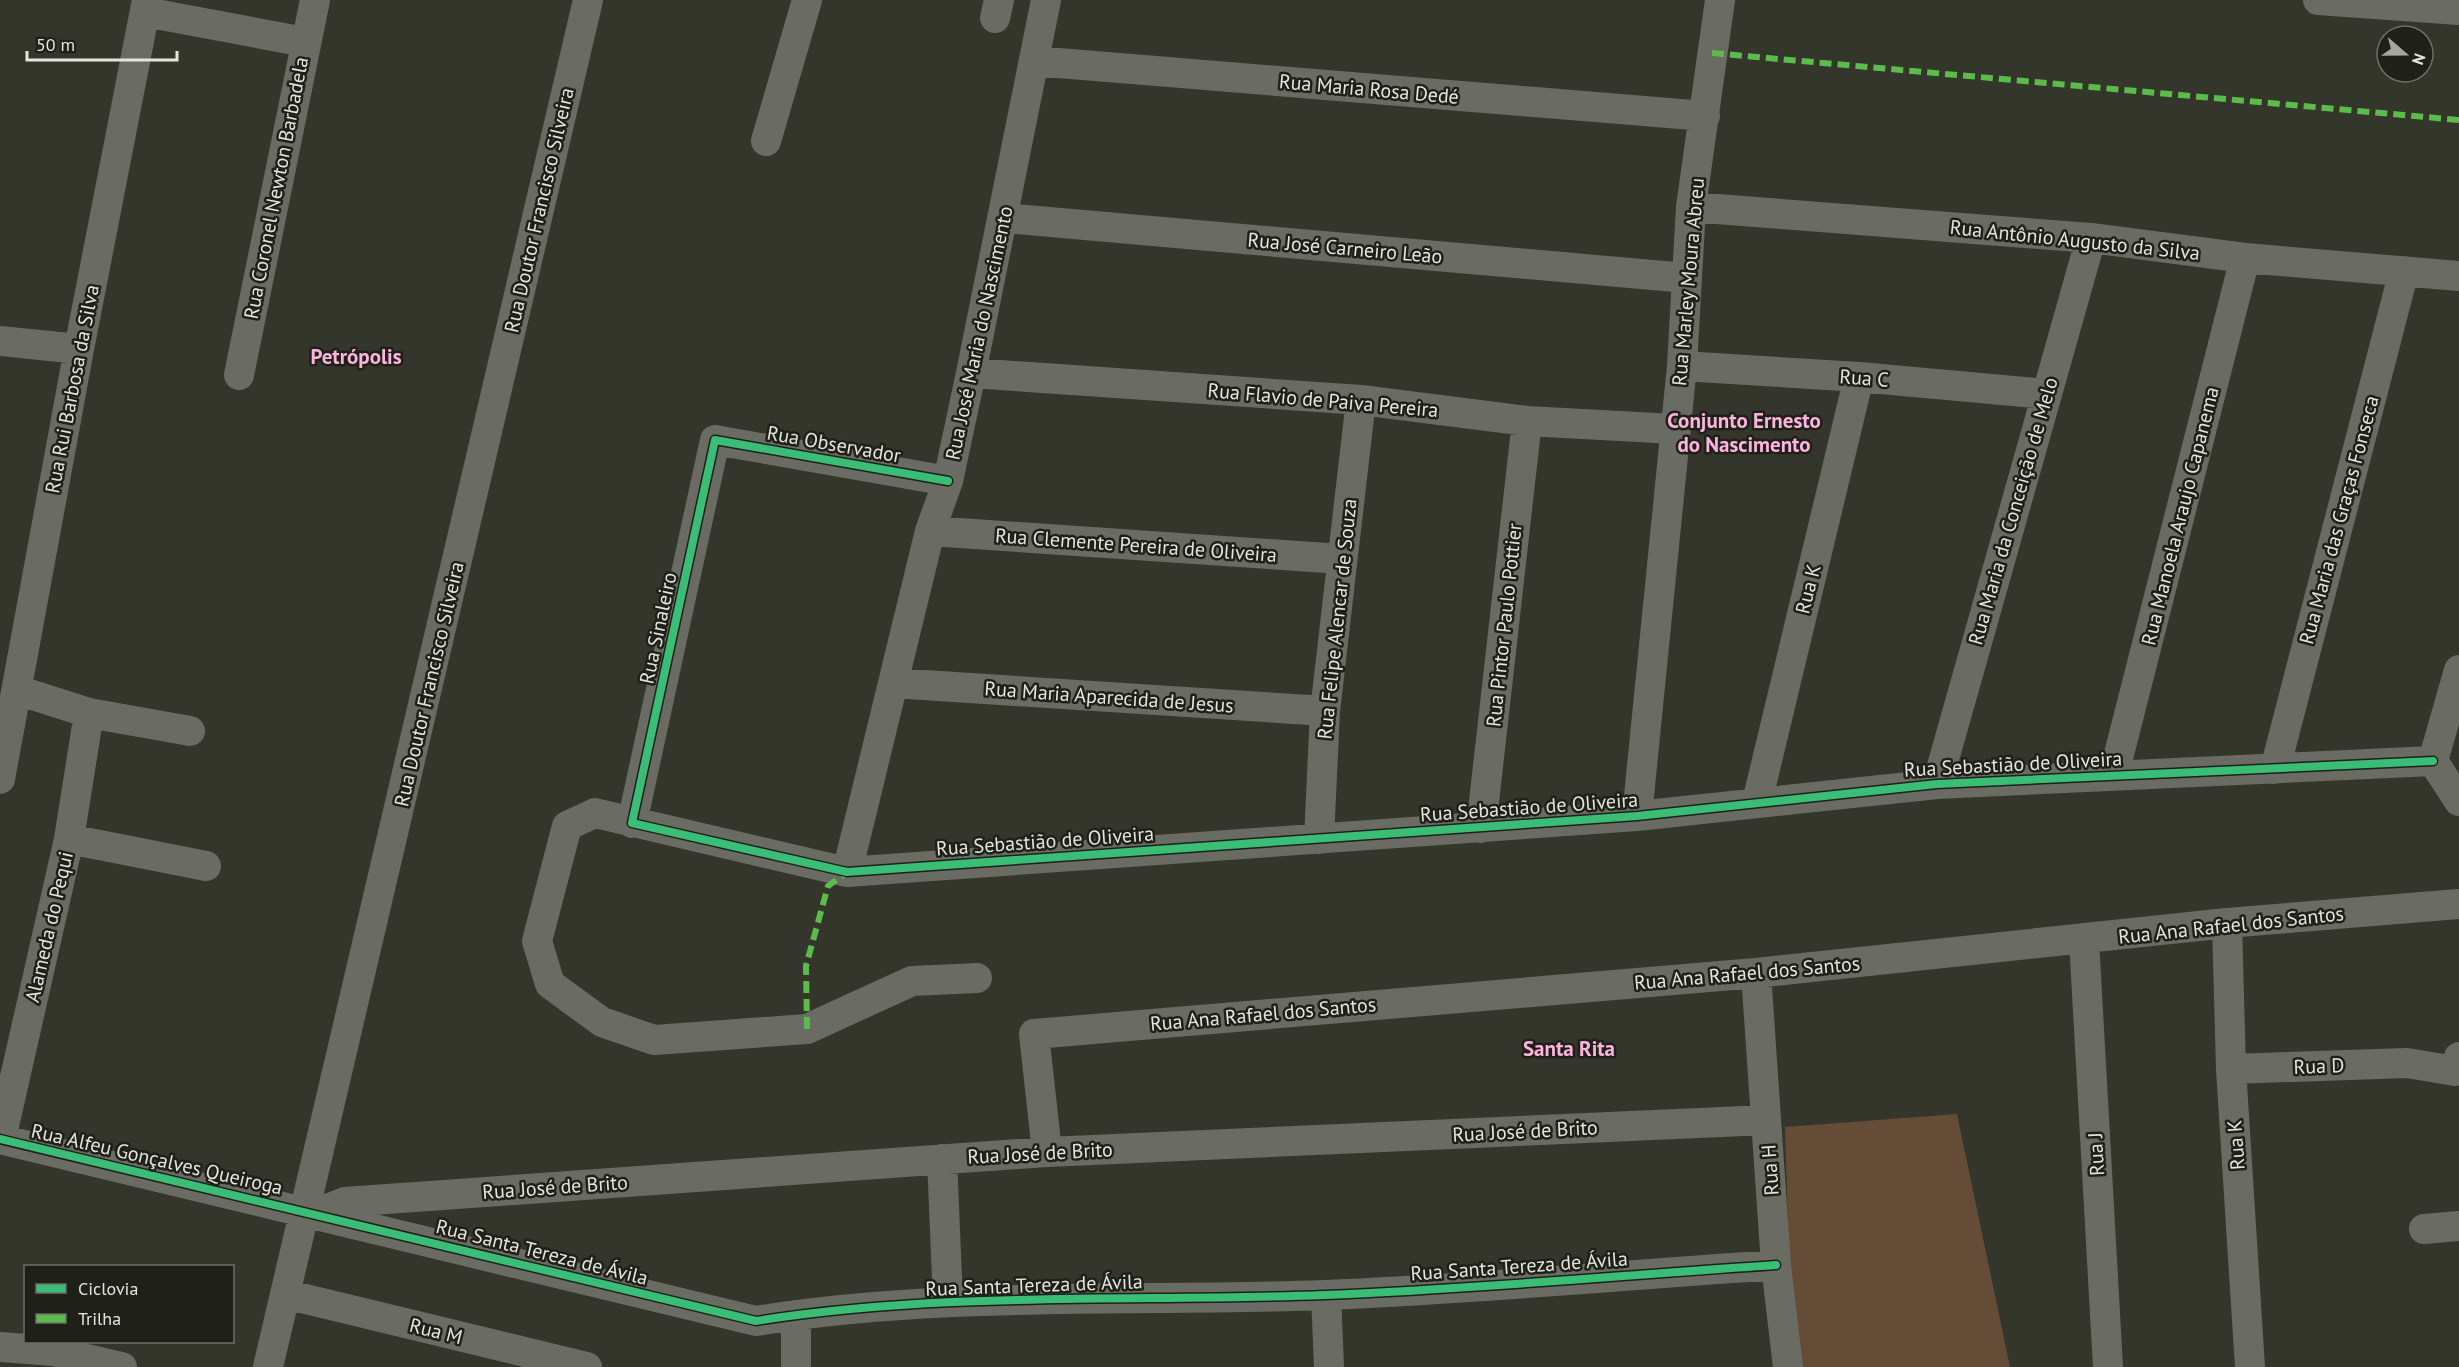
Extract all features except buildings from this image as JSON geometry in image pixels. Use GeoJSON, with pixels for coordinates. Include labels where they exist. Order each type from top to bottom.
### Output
{"type":"FeatureCollection","features":[{"type":"Feature","properties":{"kind":"street","name":"Rua Coronel Newton Barbadela"},"geometry":{"type":"LineString","coordinates":[[239,375],[315,0]]}},
{"type":"Feature","properties":{"kind":"street","name":"Rua Doutor Francisco Silveira"},"geometry":{"type":"LineString","coordinates":[[268,1367],[285,1294],[311,1212],[588,0]]}},
{"type":"Feature","properties":{"kind":"street"},"geometry":{"type":"LineString","coordinates":[[766,141],[807,0]]}},
{"type":"Feature","properties":{"kind":"street","name":"Rua José Maria do Nascimento"},"geometry":{"type":"LineString","coordinates":[[847,872],[930,531],[948,481],[1004,218],[1046,0]]}},
{"type":"Feature","properties":{"kind":"street","name":"Rua Marley Moura Abreu"},"geometry":{"type":"LineString","coordinates":[[1637,816],[1682,366],[1691,207],[1720,0]]}},
{"type":"Feature","properties":{"kind":"street"},"geometry":{"type":"LineString","coordinates":[[2318,0],[2459,10]]}},
{"type":"Feature","properties":{"kind":"street"},"geometry":{"type":"LineString","coordinates":[[146,6],[305,42]]}},
{"type":"Feature","properties":{"kind":"street","name":"Rua Rui Barbosa da Silva"},"geometry":{"type":"LineString","coordinates":[[0,779],[4,742],[17,690],[78,349],[146,6]]}},
{"type":"Feature","properties":{"kind":"street","name":"Rua Maria Rosa Dedé"},"geometry":{"type":"LineString","coordinates":[[1034,61],[1705,116]]}},
{"type":"Feature","properties":{"kind":"street","name":"Rua Antônio Augusto da Silva"},"geometry":{"type":"LineString","coordinates":[[1691,207],[2091,238],[2245,258],[2459,276]]}},
{"type":"Feature","properties":{"kind":"street","name":"Rua José Carneiro Leão"},"geometry":{"type":"LineString","coordinates":[[1004,218],[1687,278]]}},
{"type":"Feature","properties":{"kind":"street","name":"Rua Maria da Conceição de Melo"},"geometry":{"type":"LineString","coordinates":[[1937,784],[2091,238]]}},
{"type":"Feature","properties":{"kind":"street","name":"Rua Manoela Araujo Capanema"},"geometry":{"type":"LineString","coordinates":[[2114,774],[2245,258]]}},
{"type":"Feature","properties":{"kind":"street","name":"Rua Maria das Graças Fonseca"},"geometry":{"type":"LineString","coordinates":[[2275,769],[2404,271]]}},
{"type":"Feature","properties":{"kind":"street"},"geometry":{"type":"LineString","coordinates":[[0,341],[78,349]]}},
{"type":"Feature","properties":{"kind":"street","name":"Rua C"},"geometry":{"type":"LineString","coordinates":[[1682,366],[1859,377],[2046,394]]}},
{"type":"Feature","properties":{"kind":"street","name":"Rua Flavio de Paiva Pereira"},"geometry":{"type":"LineString","coordinates":[[971,373],[1361,400],[1527,421],[1675,429]]}},
{"type":"Feature","properties":{"kind":"street","name":"Rua K"},"geometry":{"type":"LineString","coordinates":[[1757,802],[1859,377]]}},
{"type":"Feature","properties":{"kind":"street","name":"Rua Felipe Alencar de Souza"},"geometry":{"type":"LineString","coordinates":[[1319,839],[1324,711],[1361,400]]}},
{"type":"Feature","properties":{"kind":"street","name":"Rua Pintor Paulo Pottier"},"geometry":{"type":"LineString","coordinates":[[1480,828],[1527,421]]}},
{"type":"Feature","properties":{"kind":"street","name":"Rua Observador"},"geometry":{"type":"LineString","coordinates":[[715,440],[948,481]]}},
{"type":"Feature","properties":{"kind":"street","name":"Rua Sinaleiro"},"geometry":{"type":"LineString","coordinates":[[632,823],[715,440]]}},
{"type":"Feature","properties":{"kind":"street","name":"Rua Clemente Pereira de Oliveira"},"geometry":{"type":"LineString","coordinates":[[930,531],[1342,559]]}},
{"type":"Feature","properties":{"kind":"street"},"geometry":{"type":"LineString","coordinates":[[2459,670],[2433,761],[2459,801]]}},
{"type":"Feature","properties":{"kind":"street","name":"Rua Maria Aparecida de Jesus"},"geometry":{"type":"LineString","coordinates":[[893,683],[1324,711]]}},
{"type":"Feature","properties":{"kind":"street"},"geometry":{"type":"LineString","coordinates":[[17,690],[89,713],[190,731]]}},
{"type":"Feature","properties":{"kind":"street","name":"Alameda do Pequi"},"geometry":{"type":"LineString","coordinates":[[1,1139],[69,839],[89,713]]}},
{"type":"Feature","properties":{"kind":"street","name":"Rua Sebastião de Oliveira"},"geometry":{"type":"LineString","coordinates":[[977,978],[912,981],[807,1029],[654,1040],[602,1022],[550,984],[537,941],[567,826],[595,813],[847,872],[1637,816],[1937,784],[2433,761]]}},
{"type":"Feature","properties":{"kind":"street"},"geometry":{"type":"LineString","coordinates":[[69,839],[206,866]]}},
{"type":"Feature","properties":{"kind":"street","name":"Rua Ana Rafael dos Santos"},"geometry":{"type":"LineString","coordinates":[[1047,1152],[1034,1034],[1756,973],[2228,923],[2459,904]]}},
{"type":"Feature","properties":{"kind":"street","name":"Rua K"},"geometry":{"type":"LineString","coordinates":[[2228,923],[2231,1069],[2250,1367]]}},
{"type":"Feature","properties":{"kind":"street","name":"Rua J"},"geometry":{"type":"LineString","coordinates":[[2084,940],[2108,1367]]}},
{"type":"Feature","properties":{"kind":"street","name":"Rua H"},"geometry":{"type":"LineString","coordinates":[[1756,973],[1776,1265],[1788,1367]]}},
{"type":"Feature","properties":{"kind":"street","name":"Rua D"},"geometry":{"type":"LineString","coordinates":[[2231,1069],[2407,1063],[2458,1067]]}},
{"type":"Feature","properties":{"kind":"street","name":"Rua José de Brito"},"geometry":{"type":"LineString","coordinates":[[311,1212],[345,1202],[1047,1152],[1766,1120]]}},
{"type":"Feature","properties":{"kind":"street","name":"Rua Alfeu Gonçalves Queiroga"},"geometry":{"type":"LineString","coordinates":[[1,1139],[311,1212]]}},
{"type":"Feature","properties":{"kind":"street"},"geometry":{"type":"LineString","coordinates":[[942,1159],[948,1302]]}},
{"type":"Feature","properties":{"kind":"street","name":"Rua Santa Tereza de Ávila"},"geometry":{"type":"LineString","coordinates":[[311,1212],[756,1321],[796,1315],[948,1302],[1326,1295],[1776,1265]]}},
{"type":"Feature","properties":{"kind":"street"},"geometry":{"type":"LineString","coordinates":[[2424,1229],[2459,1226]]}},
{"type":"Feature","properties":{"kind":"street","name":"Rua M"},"geometry":{"type":"LineString","coordinates":[[285,1294],[587,1367]]}},
{"type":"Feature","properties":{"kind":"street"},"geometry":{"type":"LineString","coordinates":[[1326,1295],[1329,1367]]}},
{"type":"Feature","properties":{"kind":"street"},"geometry":{"type":"LineString","coordinates":[[796,1315],[796,1367]]}},
{"type":"Feature","properties":{"kind":"street"},"geometry":{"type":"LineString","coordinates":[[0,1347],[53,1351],[122,1367]]}},
{"type":"Feature","properties":{"kind":"shaded area"},"geometry":{"type":"Polygon","coordinates":[[[1957,1114],[2010,1367],[1792,1367],[1785,1127],[1957,1114]]]}},
{"type":"Feature","properties":{"kind":"marked path"},"geometry":{"type":"LineString","coordinates":[[1712,53],[2459,120]]}},
{"type":"Feature","properties":{"kind":"marked path"},"geometry":{"type":"LineString","coordinates":[[807,1029],[806,966],[828,886],[847,872]]}},
{"type":"Feature","properties":{"kind":"cycle path"},"geometry":{"type":"LineString","coordinates":[[948,481],[715,440],[632,823],[847,872],[1637,816],[1937,784],[2433,761]]}},
{"type":"Feature","properties":{"kind":"cycle path"},"geometry":{"type":"LineString","coordinates":[[0,1139],[756,1321],[898,1305],[969,1301],[1325,1295],[1494,1286],[1776,1265]]}},
{"type":"Feature","properties":{"kind":"district","name":"Petrópolis"},"geometry":{"type":"Point","coordinates":[356,356]}},
{"type":"Feature","properties":{"kind":"district","name":"Conjunto Ernesto do Nascimento"},"geometry":{"type":"Point","coordinates":[1744,432]}},
{"type":"Feature","properties":{"kind":"district","name":"Santa Rita"},"geometry":{"type":"Point","coordinates":[1569,1048]}}]}
